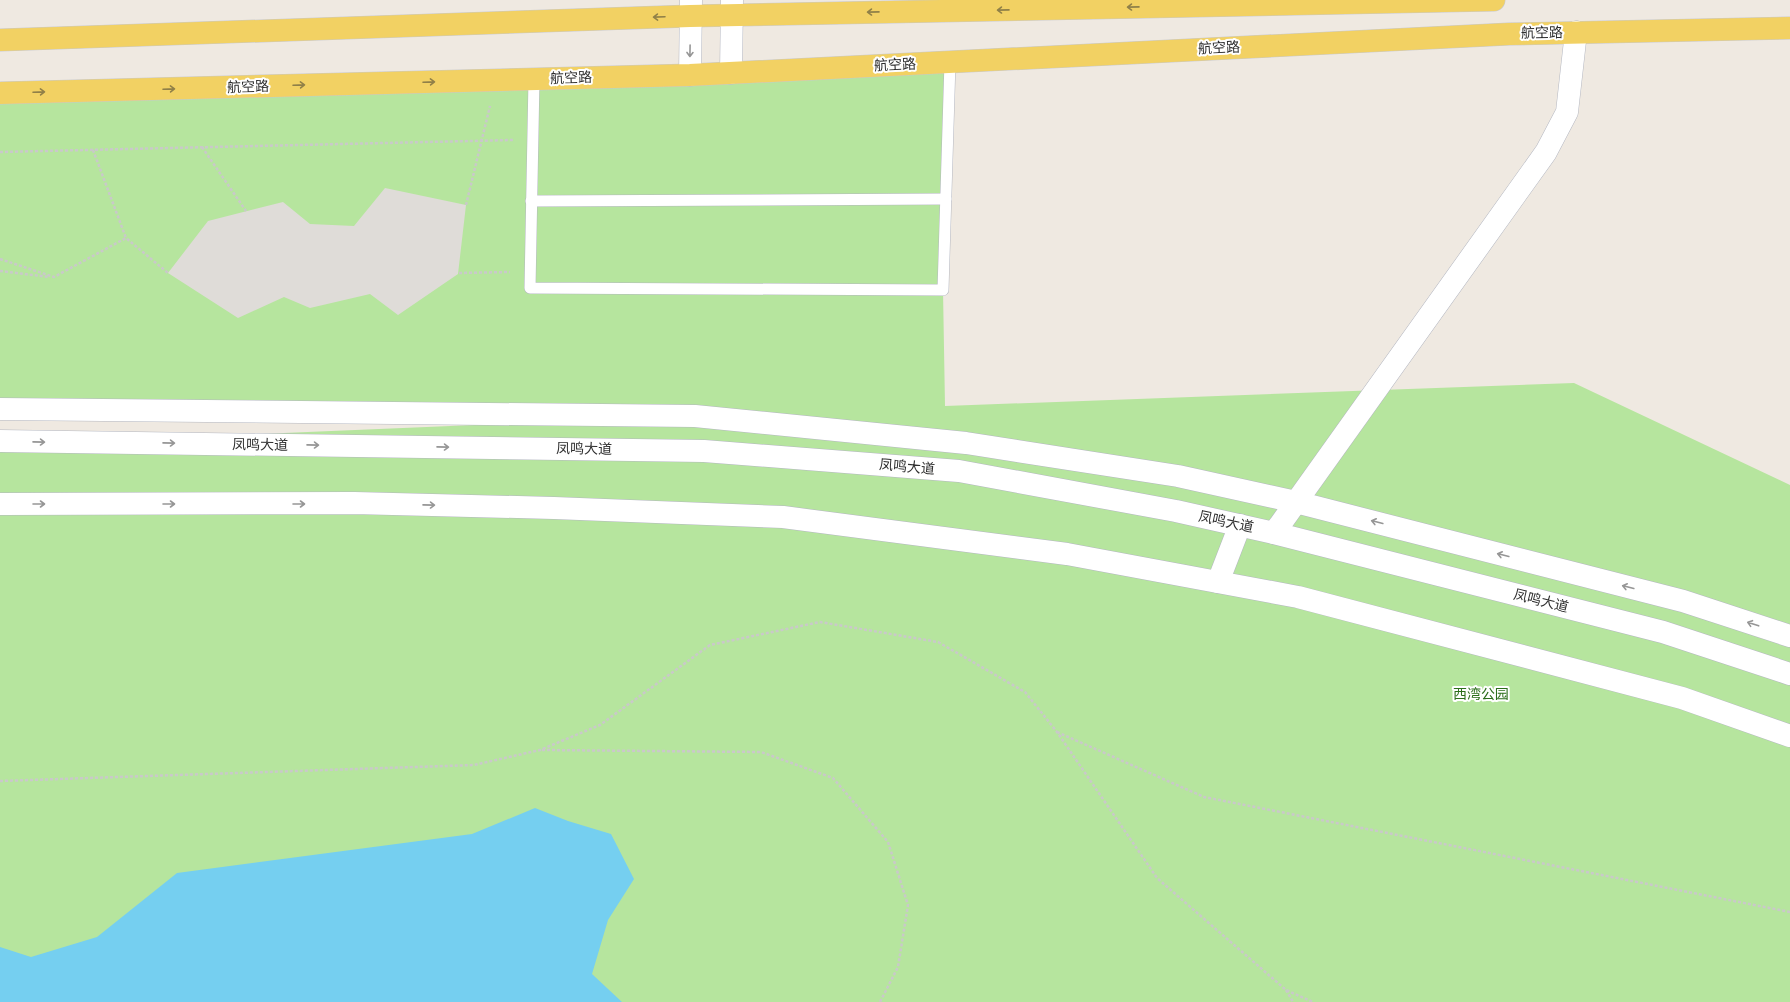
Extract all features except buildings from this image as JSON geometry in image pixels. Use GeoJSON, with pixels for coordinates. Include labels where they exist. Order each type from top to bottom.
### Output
{"type":"FeatureCollection","features":[{"type":"Feature","properties":{"kind":"main road"},"geometry":{"type":"LineString","coordinates":[[0,40],[691,8],[1494,0]]}},
{"type":"Feature","properties":{"kind":"main road"},"geometry":{"type":"LineString","coordinates":[[690,75],[691,8]]}},
{"type":"Feature","properties":{"kind":"main road"},"geometry":{"type":"LineString","coordinates":[[731,73],[732,8]]}},
{"type":"Feature","properties":{"kind":"main road","name":"航空路"},"geometry":{"type":"LineString","coordinates":[[0,93],[690,75],[1509,34],[1790,28]]}},
{"type":"Feature","properties":{"kind":"main road"},"geometry":{"type":"LineString","coordinates":[[1274,533],[1546,152],[1567,112],[1576,32]]}},
{"type":"Feature","properties":{"kind":"main road"},"geometry":{"type":"LineString","coordinates":[[0,409],[695,416],[966,443],[1178,476],[1296,502],[1683,601],[1790,636]]}},
{"type":"Feature","properties":{"kind":"main road","name":"凤鸣大道"},"geometry":{"type":"LineString","coordinates":[[0,441],[704,451],[959,471],[1168,510],[1274,533],[1663,632],[1790,674]]}},
{"type":"Feature","properties":{"kind":"main road"},"geometry":{"type":"LineString","coordinates":[[0,504],[354,503],[554,508],[783,517],[1067,554],[1298,597],[1682,698],[1790,736]]}},
{"type":"Feature","properties":{"kind":"main road"},"geometry":{"type":"LineString","coordinates":[[1218,582],[1240,525]]}},
{"type":"Feature","properties":{"kind":"lane"},"geometry":{"type":"LineString","coordinates":[[534,79],[530,288],[943,290],[950,62]]}},
{"type":"Feature","properties":{"kind":"lane"},"geometry":{"type":"LineString","coordinates":[[531,201],[946,199]]}},
{"type":"Feature","properties":{"kind":"path"},"geometry":{"type":"LineString","coordinates":[[466,205],[496,80]]}},
{"type":"Feature","properties":{"kind":"path"},"geometry":{"type":"LineString","coordinates":[[0,152],[533,140]]}},
{"type":"Feature","properties":{"kind":"path"},"geometry":{"type":"LineString","coordinates":[[202,147],[246,211]]}},
{"type":"Feature","properties":{"kind":"path"},"geometry":{"type":"LineString","coordinates":[[93,150],[126,238],[168,273]]}},
{"type":"Feature","properties":{"kind":"path"},"geometry":{"type":"LineString","coordinates":[[0,271],[54,277],[126,238]]}},
{"type":"Feature","properties":{"kind":"path"},"geometry":{"type":"LineString","coordinates":[[0,259],[54,277]]}},
{"type":"Feature","properties":{"kind":"path"},"geometry":{"type":"LineString","coordinates":[[459,273],[530,272]]}},
{"type":"Feature","properties":{"kind":"path"},"geometry":{"type":"LineString","coordinates":[[0,780],[474,765],[540,750],[600,725],[710,646],[820,622],[938,642],[1025,692],[1057,732],[1157,878],[1286,990],[1313,1002]]}},
{"type":"Feature","properties":{"kind":"path"},"geometry":{"type":"LineString","coordinates":[[1057,732],[1204,797],[1790,912]]}},
{"type":"Feature","properties":{"kind":"path"},"geometry":{"type":"LineString","coordinates":[[540,750],[761,752],[833,778],[888,842],[908,905],[898,967],[880,1002]]}},
{"type":"Feature","properties":{"kind":"path"},"geometry":{"type":"LineString","coordinates":[[1286,990],[1293,1002]]}},
{"type":"Feature","properties":{"kind":"green space","name":"西湾公园"},"geometry":{"type":"Polygon","coordinates":[[[950,62],[943,290],[945,406],[1574,383],[1790,485],[1790,1002],[0,1002],[0,445],[684,416],[0,409],[0,90],[950,62]]]}},
{"type":"Feature","properties":{"kind":"shaded area"},"geometry":{"type":"Polygon","coordinates":[[[385,188],[466,205],[458,274],[398,315],[370,294],[310,308],[284,297],[238,318],[168,273],[208,221],[283,202],[310,224],[354,226],[385,188]]]}},
{"type":"Feature","properties":{"kind":"water"},"geometry":{"type":"Polygon","coordinates":[[[535,808],[568,821],[611,834],[634,879],[608,920],[592,974],[622,1002],[0,1002],[0,947],[31,957],[97,937],[177,873],[472,834],[535,808]]]}}]}
